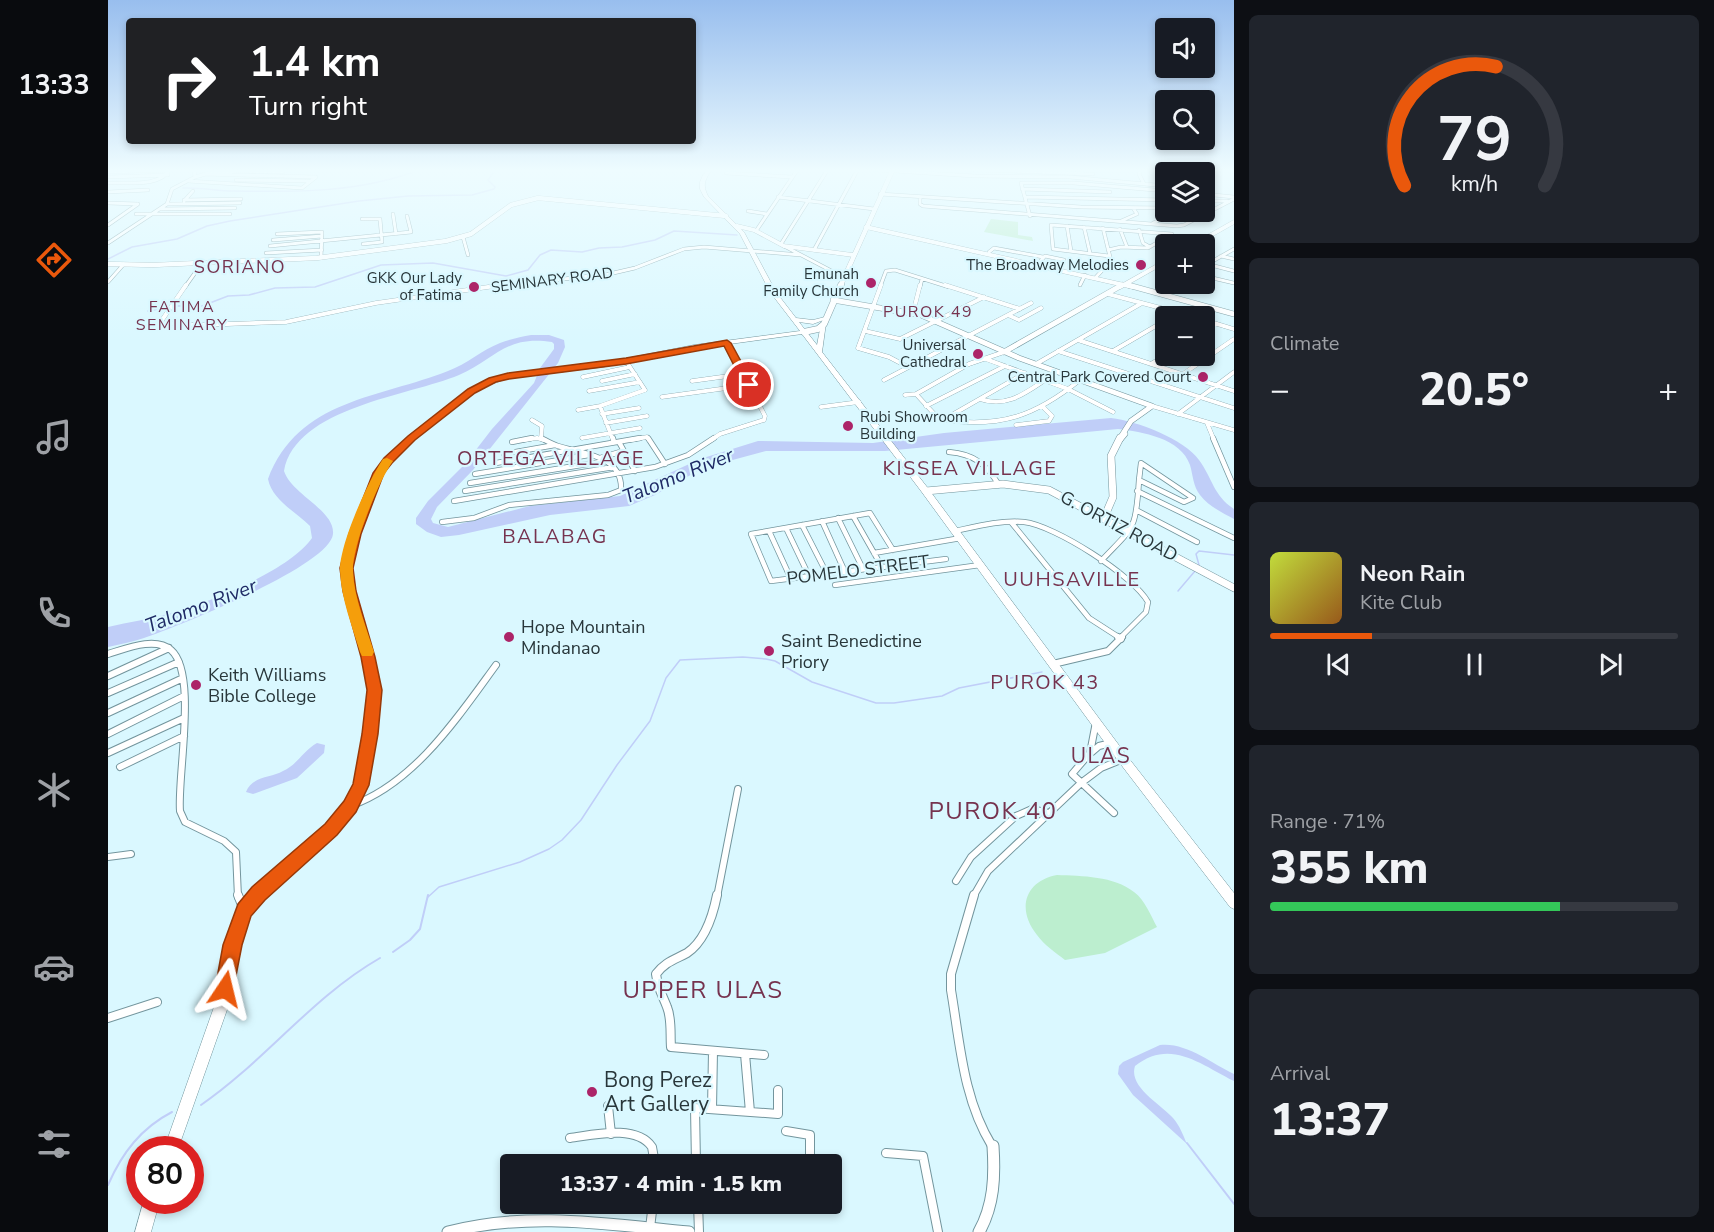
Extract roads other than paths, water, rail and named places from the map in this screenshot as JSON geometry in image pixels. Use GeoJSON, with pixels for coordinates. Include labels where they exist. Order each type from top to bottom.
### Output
{"type":"FeatureCollection","features":[{"type":"Feature","properties":{"kind":"highway"},"geometry":{"type":"LineString","coordinates":[[737,226],[769,286],[859,402],[1111,743],[1234,903]]}},
{"type":"Feature","properties":{"kind":"highway"},"geometry":{"type":"LineString","coordinates":[[795,320],[813,322],[826,320],[819,352]]}},
{"type":"Feature","properties":{"kind":"highway"},"geometry":{"type":"LineString","coordinates":[[772,337],[792,329],[795,320]]}},
{"type":"Feature","properties":{"kind":"highway"},"geometry":{"type":"LineString","coordinates":[[176,1136],[215,1027],[223,998],[232,945],[244,911],[259,893],[331,829],[350,806],[361,785],[374,690],[368,657],[349,591],[346,568],[351,545],[376,480],[388,460],[401,446],[471,391],[492,380],[570,368],[628,364],[727,343],[804,332]]}},
{"type":"Feature","properties":{"kind":"highway"},"geometry":{"type":"LineString","coordinates":[[780,336],[810,340]]}},
{"type":"Feature","properties":{"kind":"highway"},"geometry":{"type":"LineString","coordinates":[[143,1232],[148,1214]]}},
{"type":"Feature","properties":{"kind":"main road"},"geometry":{"type":"LineString","coordinates":[[108,264],[321,258],[463,237],[481,226]]}},
{"type":"Feature","properties":{"kind":"main road"},"geometry":{"type":"LineString","coordinates":[[804,332],[818,329],[826,320],[866,226]]}},
{"type":"Feature","properties":{"kind":"street"},"geometry":{"type":"LineString","coordinates":[[108,243],[134,226]]}},
{"type":"Feature","properties":{"kind":"street"},"geometry":{"type":"LineString","coordinates":[[363,244],[382,242],[380,226]]}},
{"type":"Feature","properties":{"kind":"street"},"geometry":{"type":"LineString","coordinates":[[395,226],[396,234]]}},
{"type":"Feature","properties":{"kind":"street"},"geometry":{"type":"LineString","coordinates":[[270,246],[411,232],[410,226]]}},
{"type":"Feature","properties":{"kind":"street"},"geometry":{"type":"LineString","coordinates":[[739,226],[756,231],[843,277]]}},
{"type":"Feature","properties":{"kind":"street"},"geometry":{"type":"LineString","coordinates":[[756,231],[759,226]]}},
{"type":"Feature","properties":{"kind":"street"},"geometry":{"type":"LineString","coordinates":[[782,245],[793,226]]}},
{"type":"Feature","properties":{"kind":"street"},"geometry":{"type":"LineString","coordinates":[[814,250],[827,226]]}},
{"type":"Feature","properties":{"kind":"street"},"geometry":{"type":"LineString","coordinates":[[868,226],[1097,276]]}},
{"type":"Feature","properties":{"kind":"street"},"geometry":{"type":"LineString","coordinates":[[1052,226],[1053,249],[1109,255]]}},
{"type":"Feature","properties":{"kind":"street"},"geometry":{"type":"LineString","coordinates":[[1067,226],[1071,251]]}},
{"type":"Feature","properties":{"kind":"street"},"geometry":{"type":"LineString","coordinates":[[1075,226],[1172,234],[1150,247],[1108,250]]}},
{"type":"Feature","properties":{"kind":"street"},"geometry":{"type":"LineString","coordinates":[[1214,234],[1229,226]]}},
{"type":"Feature","properties":{"kind":"street"},"geometry":{"type":"LineString","coordinates":[[1084,227],[1090,253]]}},
{"type":"Feature","properties":{"kind":"street"},"geometry":{"type":"LineString","coordinates":[[1097,276],[1111,261],[1103,228]]}},
{"type":"Feature","properties":{"kind":"street"},"geometry":{"type":"LineString","coordinates":[[1120,229],[1126,247]]}},
{"type":"Feature","properties":{"kind":"street"},"geometry":{"type":"LineString","coordinates":[[1138,230],[1143,243],[1150,247]]}},
{"type":"Feature","properties":{"kind":"street"},"geometry":{"type":"LineString","coordinates":[[276,234],[321,231],[321,258]]}},
{"type":"Feature","properties":{"kind":"street"},"geometry":{"type":"LineString","coordinates":[[352,233],[352,239]]}},
{"type":"Feature","properties":{"kind":"street"},"geometry":{"type":"LineString","coordinates":[[273,240],[322,237]]}},
{"type":"Feature","properties":{"kind":"street"},"geometry":{"type":"LineString","coordinates":[[463,237],[468,255]]}},
{"type":"Feature","properties":{"kind":"street"},"geometry":{"type":"LineString","coordinates":[[944,243],[1097,276],[1234,313]]}},
{"type":"Feature","properties":{"kind":"street"},"geometry":{"type":"LineString","coordinates":[[782,245],[853,255]]}},
{"type":"Feature","properties":{"kind":"street","name":"SEMINARY ROAD"},"geometry":{"type":"LineString","coordinates":[[202,263],[160,323],[267,324],[376,303],[533,281],[609,274],[635,268],[684,249],[704,248],[801,255]]}},
{"type":"Feature","properties":{"kind":"street"},"geometry":{"type":"LineString","coordinates":[[989,252],[994,248],[1064,260]]}},
{"type":"Feature","properties":{"kind":"street"},"geometry":{"type":"LineString","coordinates":[[1215,260],[1234,249]]}},
{"type":"Feature","properties":{"kind":"street"},"geometry":{"type":"LineString","coordinates":[[266,253],[322,250]]}},
{"type":"Feature","properties":{"kind":"street"},"geometry":{"type":"LineString","coordinates":[[1221,256],[1234,259]]}},
{"type":"Feature","properties":{"kind":"street"},"geometry":{"type":"LineString","coordinates":[[1038,264],[1043,257]]}},
{"type":"Feature","properties":{"kind":"street"},"geometry":{"type":"LineString","coordinates":[[108,282],[124,264]]}},
{"type":"Feature","properties":{"kind":"street"},"geometry":{"type":"LineString","coordinates":[[905,395],[916,394],[983,358],[1004,352],[1155,266]]}},
{"type":"Feature","properties":{"kind":"street"},"geometry":{"type":"LineString","coordinates":[[1215,267],[1234,271]]}},
{"type":"Feature","properties":{"kind":"street"},"geometry":{"type":"LineString","coordinates":[[908,367],[885,356],[859,350],[857,347],[865,331],[885,272],[890,270],[1020,309]]}},
{"type":"Feature","properties":{"kind":"street"},"geometry":{"type":"LineString","coordinates":[[108,274],[116,274]]}},
{"type":"Feature","properties":{"kind":"street"},"geometry":{"type":"LineString","coordinates":[[1080,285],[1085,275]]}},
{"type":"Feature","properties":{"kind":"street"},"geometry":{"type":"LineString","coordinates":[[913,313],[922,279]]}},
{"type":"Feature","properties":{"kind":"street"},"geometry":{"type":"LineString","coordinates":[[1215,279],[1234,283]]}},
{"type":"Feature","properties":{"kind":"street"},"geometry":{"type":"LineString","coordinates":[[1107,294],[1155,307]]}},
{"type":"Feature","properties":{"kind":"street"},"geometry":{"type":"LineString","coordinates":[[865,331],[900,339],[984,297]]}},
{"type":"Feature","properties":{"kind":"street"},"geometry":{"type":"LineString","coordinates":[[833,300],[913,313],[1036,364],[1152,406],[1234,430]]}},
{"type":"Feature","properties":{"kind":"street"},"geometry":{"type":"LineString","coordinates":[[884,380],[1031,303]]}},
{"type":"Feature","properties":{"kind":"street"},"geometry":{"type":"LineString","coordinates":[[1036,364],[1142,303]]}},
{"type":"Feature","properties":{"kind":"street"},"geometry":{"type":"LineString","coordinates":[[1008,315],[1019,320],[1041,308]]}},
{"type":"Feature","properties":{"kind":"street"},"geometry":{"type":"LineString","coordinates":[[1215,323],[1234,329]]}},
{"type":"Feature","properties":{"kind":"street"},"geometry":{"type":"LineString","coordinates":[[1113,351],[1155,326]]}},
{"type":"Feature","properties":{"kind":"street"},"geometry":{"type":"LineString","coordinates":[[1183,374],[1234,339]]}},
{"type":"Feature","properties":{"kind":"street"},"geometry":{"type":"LineString","coordinates":[[1078,340],[1234,391]]}},
{"type":"Feature","properties":{"kind":"street"},"geometry":{"type":"LineString","coordinates":[[454,501],[621,474],[665,464],[688,455],[720,434],[764,420],[765,416],[727,343]]}},
{"type":"Feature","properties":{"kind":"street"},"geometry":{"type":"LineString","coordinates":[[1058,351],[1234,408]]}},
{"type":"Feature","properties":{"kind":"street"},"geometry":{"type":"LineString","coordinates":[[983,358],[1068,389],[1113,412]]}},
{"type":"Feature","properties":{"kind":"street"},"geometry":{"type":"LineString","coordinates":[[1151,364],[1155,362]]}},
{"type":"Feature","properties":{"kind":"street"},"geometry":{"type":"LineString","coordinates":[[578,410],[600,406],[646,389],[628,364],[583,377]]}},
{"type":"Feature","properties":{"kind":"street"},"geometry":{"type":"LineString","coordinates":[[926,406],[1005,366]]}},
{"type":"Feature","properties":{"kind":"street"},"geometry":{"type":"LineString","coordinates":[[1178,414],[1234,372]]}},
{"type":"Feature","properties":{"kind":"street"},"geometry":{"type":"LineString","coordinates":[[943,420],[1025,373]]}},
{"type":"Feature","properties":{"kind":"street"},"geometry":{"type":"LineString","coordinates":[[602,381],[635,374]]}},
{"type":"Feature","properties":{"kind":"street"},"geometry":{"type":"LineString","coordinates":[[692,381],[744,374]]}},
{"type":"Feature","properties":{"kind":"street"},"geometry":{"type":"LineString","coordinates":[[916,394],[943,420],[1008,419],[1029,414],[1080,380]]}},
{"type":"Feature","properties":{"kind":"street"},"geometry":{"type":"LineString","coordinates":[[980,399],[990,404],[1006,403],[1045,381]]}},
{"type":"Feature","properties":{"kind":"street"},"geometry":{"type":"LineString","coordinates":[[589,391],[639,382]]}},
{"type":"Feature","properties":{"kind":"street"},"geometry":{"type":"LineString","coordinates":[[662,396],[749,385]]}},
{"type":"Feature","properties":{"kind":"street"},"geometry":{"type":"LineString","coordinates":[[821,407],[859,402]]}},
{"type":"Feature","properties":{"kind":"street"},"geometry":{"type":"LineString","coordinates":[[600,406],[610,433],[635,471]]}},
{"type":"Feature","properties":{"kind":"street"},"geometry":{"type":"LineString","coordinates":[[1016,425],[1049,421],[1052,416],[1042,406]]}},
{"type":"Feature","properties":{"kind":"street"},"geometry":{"type":"LineString","coordinates":[[1104,518],[1113,497],[1111,456],[1124,433],[1152,406]]}},
{"type":"Feature","properties":{"kind":"street"},"geometry":{"type":"LineString","coordinates":[[602,414],[639,408]]}},
{"type":"Feature","properties":{"kind":"street"},"geometry":{"type":"LineString","coordinates":[[606,423],[647,416]]}},
{"type":"Feature","properties":{"kind":"street"},"geometry":{"type":"LineString","coordinates":[[532,420],[542,426],[541,438]]}},
{"type":"Feature","properties":{"kind":"street"},"geometry":{"type":"LineString","coordinates":[[1207,423],[1233,479],[1234,487]]}},
{"type":"Feature","properties":{"kind":"street"},"geometry":{"type":"LineString","coordinates":[[582,438],[640,428]]}},
{"type":"Feature","properties":{"kind":"street"},"geometry":{"type":"LineString","coordinates":[[496,463],[647,437],[665,464]]}},
{"type":"Feature","properties":{"kind":"street"},"geometry":{"type":"LineString","coordinates":[[512,441],[541,438],[555,446]]}},
{"type":"Feature","properties":{"kind":"street"},"geometry":{"type":"LineString","coordinates":[[442,522],[474,518],[520,504],[618,492],[623,486],[621,474],[606,461],[593,454],[555,446],[504,454]]}},
{"type":"Feature","properties":{"kind":"street"},"geometry":{"type":"LineString","coordinates":[[600,458],[623,451]]}},
{"type":"Feature","properties":{"kind":"street"},"geometry":{"type":"LineString","coordinates":[[949,452],[981,460],[987,464],[999,485]]}},
{"type":"Feature","properties":{"kind":"street"},"geometry":{"type":"LineString","coordinates":[[475,474],[593,454]]}},
{"type":"Feature","properties":{"kind":"street"},"geometry":{"type":"LineString","coordinates":[[470,483],[606,461]]}},
{"type":"Feature","properties":{"kind":"street"},"geometry":{"type":"LineString","coordinates":[[1101,561],[1131,532],[1136,510],[1138,480],[1142,463],[1193,498],[1186,503],[1138,480]]}},
{"type":"Feature","properties":{"kind":"street"},"geometry":{"type":"LineString","coordinates":[[465,491],[614,467]]}},
{"type":"Feature","properties":{"kind":"street","name":"G. ORTIZ ROAD"},"geometry":{"type":"LineString","coordinates":[[926,492],[999,485],[1034,486],[1049,490],[1234,588]]}},
{"type":"Feature","properties":{"kind":"street"},"geometry":{"type":"LineString","coordinates":[[1137,491],[1234,538]]}},
{"type":"Feature","properties":{"kind":"street"},"geometry":{"type":"LineString","coordinates":[[1136,510],[1197,542]]}},
{"type":"Feature","properties":{"kind":"street"},"geometry":{"type":"LineString","coordinates":[[791,579],[769,531],[870,513],[893,550]]}},
{"type":"Feature","properties":{"kind":"street"},"geometry":{"type":"LineString","coordinates":[[853,516],[882,567]]}},
{"type":"Feature","properties":{"kind":"street"},"geometry":{"type":"LineString","coordinates":[[838,519],[863,569]]}},
{"type":"Feature","properties":{"kind":"street"},"geometry":{"type":"LineString","coordinates":[[822,521],[845,572]]}},
{"type":"Feature","properties":{"kind":"street"},"geometry":{"type":"LineString","coordinates":[[1011,522],[1089,618],[1121,639]]}},
{"type":"Feature","properties":{"kind":"street"},"geometry":{"type":"LineString","coordinates":[[874,553],[1011,522],[1030,522],[1051,528],[1101,561],[1141,593],[1148,605],[1144,616],[1104,653],[1053,663]]}},
{"type":"Feature","properties":{"kind":"street"},"geometry":{"type":"LineString","coordinates":[[802,525],[827,574]]}},
{"type":"Feature","properties":{"kind":"street"},"geometry":{"type":"LineString","coordinates":[[786,528],[810,576]]}},
{"type":"Feature","properties":{"kind":"street","name":"POMELO STREET"},"geometry":{"type":"LineString","coordinates":[[769,531],[751,534],[771,581],[946,559]]}},
{"type":"Feature","properties":{"kind":"street"},"geometry":{"type":"LineString","coordinates":[[835,585],[980,565]]}},
{"type":"Feature","properties":{"kind":"street"},"geometry":{"type":"LineString","coordinates":[[108,654],[146,645],[169,648],[179,662],[184,696],[180,801],[182,818],[191,826],[224,841],[236,852],[238,897],[244,911]]}},
{"type":"Feature","properties":{"kind":"street"},"geometry":{"type":"LineString","coordinates":[[108,676],[169,648]]}},
{"type":"Feature","properties":{"kind":"street"},"geometry":{"type":"LineString","coordinates":[[108,693],[179,662]]}},
{"type":"Feature","properties":{"kind":"street"},"geometry":{"type":"LineString","coordinates":[[350,806],[372,799],[426,753],[496,665]]}},
{"type":"Feature","properties":{"kind":"street"},"geometry":{"type":"LineString","coordinates":[[108,713],[182,679]]}},
{"type":"Feature","properties":{"kind":"street"},"geometry":{"type":"LineString","coordinates":[[108,734],[184,696]]}},
{"type":"Feature","properties":{"kind":"street"},"geometry":{"type":"LineString","coordinates":[[108,753],[184,718]]}},
{"type":"Feature","properties":{"kind":"street"},"geometry":{"type":"LineString","coordinates":[[1090,753],[1096,722]]}},
{"type":"Feature","properties":{"kind":"street"},"geometry":{"type":"LineString","coordinates":[[120,767],[184,736]]}},
{"type":"Feature","properties":{"kind":"street"},"geometry":{"type":"LineString","coordinates":[[1111,743],[1095,748],[1072,774],[1114,813]]}},
{"type":"Feature","properties":{"kind":"street"},"geometry":{"type":"LineString","coordinates":[[979,1232],[985,1222],[994,1185],[993,1146],[982,1131],[972,1100],[951,990],[951,974],[976,890],[988,871],[1081,783],[1101,768],[1123,759]]}},
{"type":"Feature","properties":{"kind":"street"},"geometry":{"type":"LineString","coordinates":[[738,789],[714,912],[700,940],[688,952],[663,964],[656,974],[655,981],[669,1015],[671,1047],[764,1055]]}},
{"type":"Feature","properties":{"kind":"street"},"geometry":{"type":"LineString","coordinates":[[956,881],[971,857],[1016,816],[1032,809],[1048,813]]}},
{"type":"Feature","properties":{"kind":"street"},"geometry":{"type":"LineString","coordinates":[[108,857],[131,854]]}},
{"type":"Feature","properties":{"kind":"street"},"geometry":{"type":"LineString","coordinates":[[108,1018],[157,1002]]}},
{"type":"Feature","properties":{"kind":"street"},"geometry":{"type":"LineString","coordinates":[[712,1109],[713,1051]]}},
{"type":"Feature","properties":{"kind":"street"},"geometry":{"type":"LineString","coordinates":[[745,1054],[750,1112]]}},
{"type":"Feature","properties":{"kind":"street"},"geometry":{"type":"LineString","coordinates":[[696,1154],[695,1108],[778,1114],[778,1090]]}},
{"type":"Feature","properties":{"kind":"street"},"geometry":{"type":"LineString","coordinates":[[608,1106],[611,1134]]}},
{"type":"Feature","properties":{"kind":"street"},"geometry":{"type":"LineString","coordinates":[[786,1131],[810,1135],[810,1154]]}},
{"type":"Feature","properties":{"kind":"street"},"geometry":{"type":"LineString","coordinates":[[570,1138],[611,1134],[641,1138],[649,1142],[654,1154]]}},
{"type":"Feature","properties":{"kind":"street"},"geometry":{"type":"LineString","coordinates":[[886,1153],[923,1156],[938,1232]]}},
{"type":"Feature","properties":{"kind":"street"},"geometry":{"type":"LineString","coordinates":[[650,1228],[651,1214]]}},
{"type":"Feature","properties":{"kind":"street"},"geometry":{"type":"LineString","coordinates":[[698,1214],[699,1232]]}},
{"type":"Feature","properties":{"kind":"street"},"geometry":{"type":"LineString","coordinates":[[448,1232],[485,1222],[519,1218],[557,1219],[689,1232]]}},
{"type":"Feature","properties":{"kind":"water","name":"Talomo River"},"geometry":{"type":"Polygon","coordinates":[[[531,335],[549,335],[564,340],[565,347],[558,363],[473,470],[437,507],[431,519],[433,523],[448,527],[530,506],[620,496],[700,459],[758,441],[873,443],[944,433],[1111,418],[1159,432],[1192,452],[1204,467],[1222,498],[1234,509],[1234,519],[1203,499],[1198,492],[1190,465],[1178,448],[1160,438],[1118,429],[885,451],[766,451],[703,468],[655,495],[629,506],[550,515],[459,535],[441,537],[427,532],[416,524],[416,518],[428,501],[465,464],[492,429],[534,383],[540,368],[554,349],[552,342],[523,342],[502,350],[459,375],[357,407],[331,418],[309,432],[293,449],[284,471],[295,488],[327,517],[332,525],[333,534],[325,547],[307,562],[280,578],[217,609],[161,632],[108,647],[108,627],[171,613],[206,602],[248,584],[286,562],[312,538],[310,526],[279,499],[268,479],[282,452],[299,432],[320,417],[344,405],[448,371],[500,343],[531,335]]]}},
{"type":"Feature","properties":{"kind":"water"},"geometry":{"type":"Polygon","coordinates":[[[317,743],[325,745],[324,753],[297,778],[253,794],[246,792],[257,780],[288,768],[317,743]]]}},
{"type":"Feature","properties":{"kind":"water"},"geometry":{"type":"Polygon","coordinates":[[[1160,1045],[1189,1050],[1234,1074],[1234,1081],[1197,1061],[1173,1054],[1160,1054],[1135,1066],[1136,1081],[1147,1095],[1173,1118],[1187,1144],[1133,1095],[1118,1074],[1119,1066],[1123,1062],[1160,1045]]]}},
{"type":"Feature","properties":{"kind":"waterway"},"geometry":{"type":"LineString","coordinates":[[108,259],[132,247],[177,239],[206,226]]}},
{"type":"Feature","properties":{"kind":"waterway"},"geometry":{"type":"LineString","coordinates":[[173,306],[202,306],[228,296],[249,295],[275,288],[315,287],[381,265],[433,263],[506,276],[528,270],[540,255],[551,250],[582,252],[599,248],[622,247],[655,240],[674,231],[737,235]]}},
{"type":"Feature","properties":{"kind":"waterway"},"geometry":{"type":"LineString","coordinates":[[148,311],[169,307]]}},
{"type":"Feature","properties":{"kind":"waterway"},"geometry":{"type":"LineString","coordinates":[[1199,565],[1196,554],[1199,551],[1234,555]]}},
{"type":"Feature","properties":{"kind":"waterway"},"geometry":{"type":"LineString","coordinates":[[1178,591],[1195,571]]}},
{"type":"Feature","properties":{"kind":"waterway"},"geometry":{"type":"LineString","coordinates":[[428,897],[439,887],[520,862],[549,849],[562,840],[581,820],[617,765],[650,721],[666,678],[680,660],[743,657],[766,659],[775,661],[812,682],[876,703],[894,703],[942,696],[959,688],[1042,672]]}},
{"type":"Feature","properties":{"kind":"waterway"},"geometry":{"type":"LineString","coordinates":[[393,952],[410,940],[420,929],[428,895]]}},
{"type":"Feature","properties":{"kind":"waterway"},"geometry":{"type":"LineString","coordinates":[[201,1105],[246,1069],[332,991],[380,958]]}},
{"type":"Feature","properties":{"kind":"waterway"},"geometry":{"type":"LineString","coordinates":[[108,1185],[134,1142],[161,1118],[172,1112]]}},
{"type":"Feature","properties":{"kind":"waterway"},"geometry":{"type":"LineString","coordinates":[[1187,1143],[1234,1204]]}},
{"type":"Feature","properties":{"kind":"place","name":"The Broadway Melodies"},"geometry":{"type":"Point","coordinates":[1141,265]}},
{"type":"Feature","properties":{"kind":"place","name":"Emunah Family Church"},"geometry":{"type":"Point","coordinates":[871,283]}},
{"type":"Feature","properties":{"kind":"place","name":"GKK Our Lady of Fatima"},"geometry":{"type":"Point","coordinates":[474,287]}},
{"type":"Feature","properties":{"kind":"place","name":"Universal Cathedral"},"geometry":{"type":"Point","coordinates":[978,354]}},
{"type":"Feature","properties":{"kind":"place","name":"Central Park Covered Court"},"geometry":{"type":"Point","coordinates":[1203,377]}},
{"type":"Feature","properties":{"kind":"place","name":"Rubi Showroom Building"},"geometry":{"type":"Point","coordinates":[848,426]}},
{"type":"Feature","properties":{"kind":"place","name":"Hope Mountain Mindanao"},"geometry":{"type":"Point","coordinates":[509,637]}},
{"type":"Feature","properties":{"kind":"place","name":"Saint Benedictine Priory"},"geometry":{"type":"Point","coordinates":[769,651]}},
{"type":"Feature","properties":{"kind":"place","name":"Keith Williams Bible College"},"geometry":{"type":"Point","coordinates":[196,685]}},
{"type":"Feature","properties":{"kind":"place","name":"Bong Perez Art Gallery"},"geometry":{"type":"Point","coordinates":[592,1092]}},
{"type":"Feature","properties":{"kind":"district","name":"SORIANO"},"geometry":{"type":"Point","coordinates":[240,267]}},
{"type":"Feature","properties":{"kind":"district","name":"PUROK 49"},"geometry":{"type":"Point","coordinates":[928,312]}},
{"type":"Feature","properties":{"kind":"district","name":"FATIMA SEMINARY"},"geometry":{"type":"Point","coordinates":[182,316]}},
{"type":"Feature","properties":{"kind":"district","name":"ORTEGA VILLAGE"},"geometry":{"type":"Point","coordinates":[551,458]}},
{"type":"Feature","properties":{"kind":"district","name":"KISSEA VILLAGE"},"geometry":{"type":"Point","coordinates":[970,468]}},
{"type":"Feature","properties":{"kind":"district","name":"BALABAG"},"geometry":{"type":"Point","coordinates":[555,536]}},
{"type":"Feature","properties":{"kind":"district","name":"UUHSAVILLE"},"geometry":{"type":"Point","coordinates":[1072,579]}},
{"type":"Feature","properties":{"kind":"district","name":"PUROK 43"},"geometry":{"type":"Point","coordinates":[1045,682]}},
{"type":"Feature","properties":{"kind":"district","name":"ULAS"},"geometry":{"type":"Point","coordinates":[1101,756]}},
{"type":"Feature","properties":{"kind":"district","name":"PUROK 40"},"geometry":{"type":"Point","coordinates":[993,811]}},
{"type":"Feature","properties":{"kind":"district","name":"UPPER ULAS"},"geometry":{"type":"Point","coordinates":[703,990]}}]}
